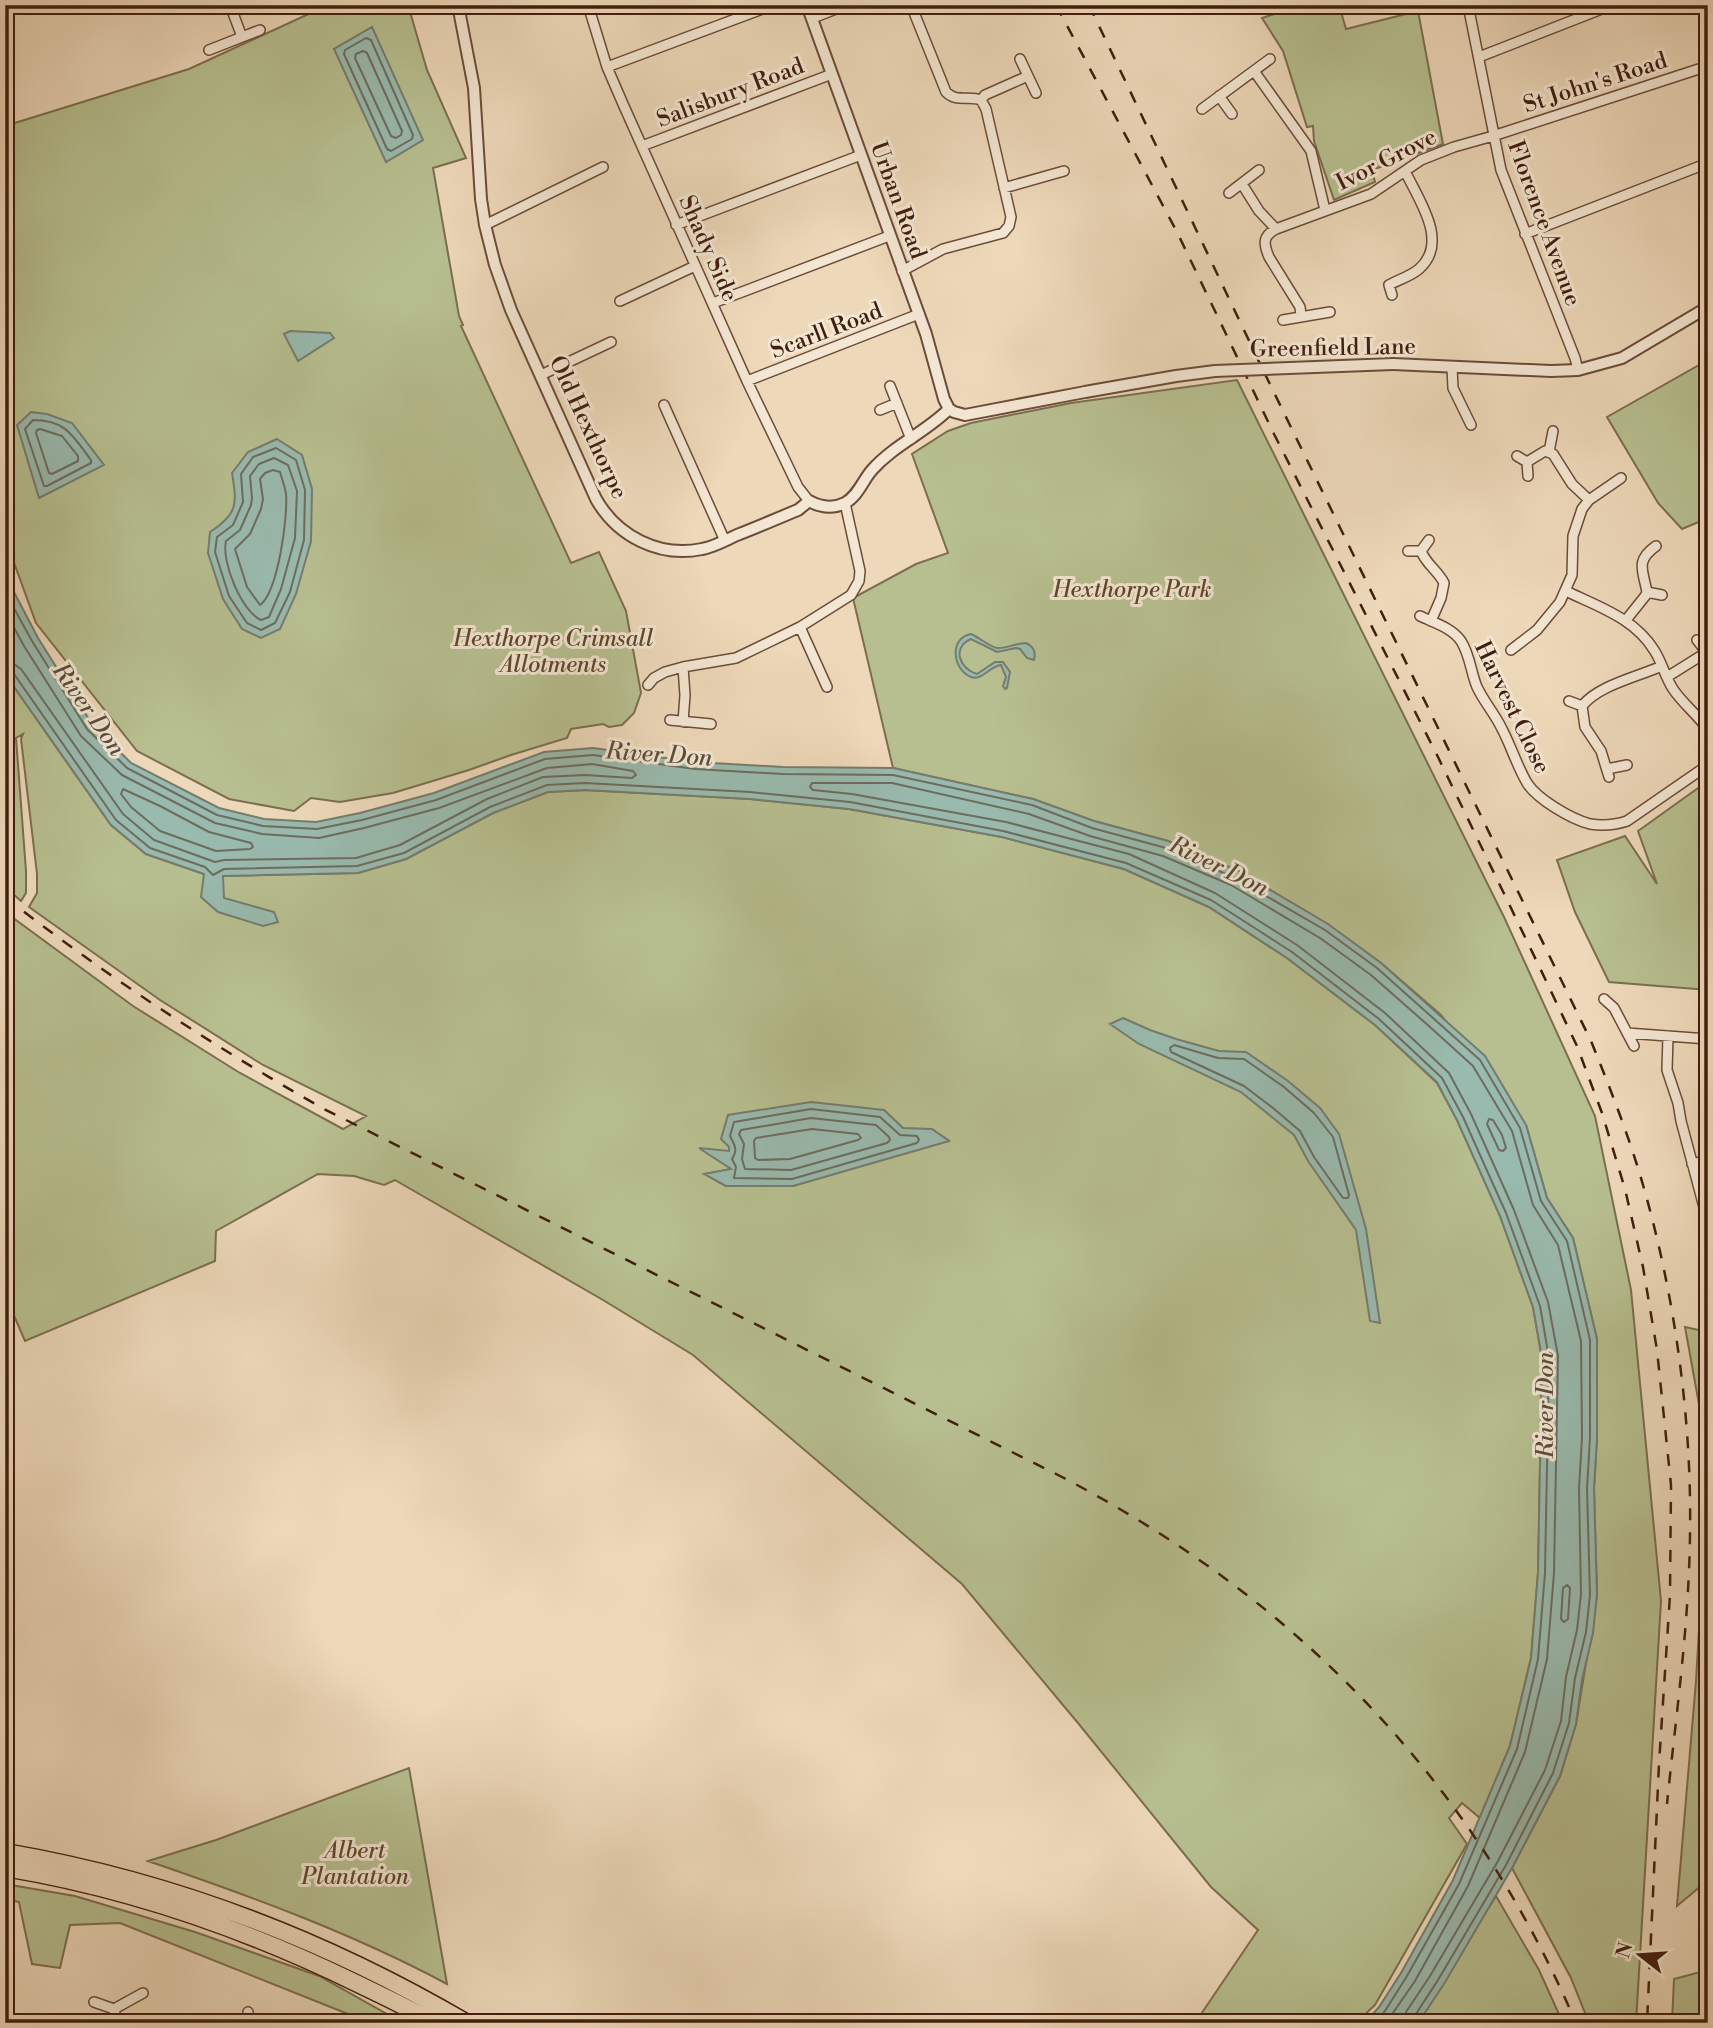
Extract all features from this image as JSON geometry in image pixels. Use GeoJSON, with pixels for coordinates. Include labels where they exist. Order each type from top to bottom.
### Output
{"type":"FeatureCollection","features":[{"type":"Feature","properties":{"kind":"highway"},"geometry":{"type":"LineString","coordinates":[[5,1852],[100,1871],[162,1888],[259,1921],[383,1977],[467,2023]]}},
{"type":"Feature","properties":{"kind":"highway"},"geometry":{"type":"LineString","coordinates":[[5,1868],[98,1887],[230,1928],[312,1961],[435,2023]]}},
{"type":"Feature","properties":{"kind":"street"},"geometry":{"type":"LineString","coordinates":[[230,5],[242,37]]}},
{"type":"Feature","properties":{"kind":"street","name":"Old Hexthorpe"},"geometry":{"type":"LineString","coordinates":[[458,5],[474,88],[485,225],[504,292],[603,512],[630,537],[661,549],[690,551],[725,541],[798,510],[808,501]]}},
{"type":"Feature","properties":{"kind":"street","name":"Shady Side"},"geometry":{"type":"LineString","coordinates":[[588,5],[607,67],[695,266],[798,487],[808,501]]}},
{"type":"Feature","properties":{"kind":"street"},"geometry":{"type":"LineString","coordinates":[[607,67],[773,5]]}},
{"type":"Feature","properties":{"kind":"street","name":"Urban Road"},"geometry":{"type":"LineString","coordinates":[[807,5],[919,314],[949,409]]}},
{"type":"Feature","properties":{"kind":"street"},"geometry":{"type":"LineString","coordinates":[[813,18],[846,5]]}},
{"type":"Feature","properties":{"kind":"street"},"geometry":{"type":"LineString","coordinates":[[902,271],[943,249],[1003,233],[1007,230],[1011,218],[986,109],[981,100],[970,97],[955,99],[946,92],[911,5]]}},
{"type":"Feature","properties":{"kind":"street","name":"Florence Avenue"},"geometry":{"type":"LineString","coordinates":[[1468,5],[1502,170],[1578,370]]}},
{"type":"Feature","properties":{"kind":"street"},"geometry":{"type":"LineString","coordinates":[[1479,57],[1612,5]]}},
{"type":"Feature","properties":{"kind":"street"},"geometry":{"type":"LineString","coordinates":[[209,50],[260,30]]}},
{"type":"Feature","properties":{"kind":"street"},"geometry":{"type":"LineString","coordinates":[[1020,59],[1036,93]]}},
{"type":"Feature","properties":{"kind":"street"},"geometry":{"type":"LineString","coordinates":[[1202,109],[1270,59]]}},
{"type":"Feature","properties":{"kind":"street","name":"St John's Road"},"geometry":{"type":"LineString","coordinates":[[1493,136],[1708,66]]}},
{"type":"Feature","properties":{"kind":"street"},"geometry":{"type":"LineString","coordinates":[[1254,71],[1311,151],[1325,210]]}},
{"type":"Feature","properties":{"kind":"street","name":"Salisbury Road"},"geometry":{"type":"LineString","coordinates":[[642,146],[832,74]]}},
{"type":"Feature","properties":{"kind":"street"},"geometry":{"type":"LineString","coordinates":[[981,100],[985,95],[1028,76]]}},
{"type":"Feature","properties":{"kind":"street"},"geometry":{"type":"LineString","coordinates":[[1219,96],[1232,114]]}},
{"type":"Feature","properties":{"kind":"street","name":"Ivor Grove"},"geometry":{"type":"LineString","coordinates":[[1276,229],[1371,194],[1421,160],[1493,136]]}},
{"type":"Feature","properties":{"kind":"street"},"geometry":{"type":"LineString","coordinates":[[677,225],[861,155]]}},
{"type":"Feature","properties":{"kind":"street"},"geometry":{"type":"LineString","coordinates":[[1525,234],[1708,163]]}},
{"type":"Feature","properties":{"kind":"street"},"geometry":{"type":"LineString","coordinates":[[485,225],[603,167]]}},
{"type":"Feature","properties":{"kind":"street"},"geometry":{"type":"LineString","coordinates":[[1228,193],[1259,170]]}},
{"type":"Feature","properties":{"kind":"street"},"geometry":{"type":"LineString","coordinates":[[1004,188],[1064,171]]}},
{"type":"Feature","properties":{"kind":"street"},"geometry":{"type":"LineString","coordinates":[[1392,295],[1389,285],[1419,269],[1428,256],[1433,240],[1429,221],[1405,171]]}},
{"type":"Feature","properties":{"kind":"street"},"geometry":{"type":"LineString","coordinates":[[1242,184],[1259,211],[1276,229],[1268,233],[1265,240],[1266,249],[1300,307],[1301,316]]}},
{"type":"Feature","properties":{"kind":"street"},"geometry":{"type":"LineString","coordinates":[[713,303],[890,236]]}},
{"type":"Feature","properties":{"kind":"street"},"geometry":{"type":"LineString","coordinates":[[620,300],[695,266]]}},
{"type":"Feature","properties":{"kind":"street","name":"Greenfield Lane"},"geometry":{"type":"LineString","coordinates":[[949,409],[965,415],[1215,371],[1393,364],[1578,370],[1622,358],[1708,307]]}},
{"type":"Feature","properties":{"kind":"street"},"geometry":{"type":"LineString","coordinates":[[1283,320],[1330,312]]}},
{"type":"Feature","properties":{"kind":"street","name":"Scarll Road"},"geometry":{"type":"LineString","coordinates":[[747,380],[919,314]]}},
{"type":"Feature","properties":{"kind":"street"},"geometry":{"type":"LineString","coordinates":[[541,376],[611,342]]}},
{"type":"Feature","properties":{"kind":"street"},"geometry":{"type":"LineString","coordinates":[[1452,368],[1453,388],[1471,425]]}},
{"type":"Feature","properties":{"kind":"street"},"geometry":{"type":"LineString","coordinates":[[890,386],[911,439]]}},
{"type":"Feature","properties":{"kind":"street"},"geometry":{"type":"LineString","coordinates":[[880,410],[897,403]]}},
{"type":"Feature","properties":{"kind":"street"},"geometry":{"type":"LineString","coordinates":[[664,405],[725,541]]}},
{"type":"Feature","properties":{"kind":"street"},"geometry":{"type":"LineString","coordinates":[[808,501],[831,507],[845,503],[874,468],[949,409]]}},
{"type":"Feature","properties":{"kind":"street"},"geometry":{"type":"LineString","coordinates":[[1549,452],[1553,431]]}},
{"type":"Feature","properties":{"kind":"street"},"geometry":{"type":"LineString","coordinates":[[1527,462],[1545,451],[1549,452],[1558,459],[1572,484],[1589,500]]}},
{"type":"Feature","properties":{"kind":"street"},"geometry":{"type":"LineString","coordinates":[[1517,456],[1527,462]]}},
{"type":"Feature","properties":{"kind":"street"},"geometry":{"type":"LineString","coordinates":[[1527,462],[1528,477]]}},
{"type":"Feature","properties":{"kind":"street"},"geometry":{"type":"LineString","coordinates":[[1511,650],[1537,630],[1554,611],[1572,575],[1573,536],[1577,521],[1589,500],[1621,478]]}},
{"type":"Feature","properties":{"kind":"street"},"geometry":{"type":"LineString","coordinates":[[648,685],[657,675],[682,667],[736,658],[800,627],[850,595],[859,581],[860,571],[845,503]]}},
{"type":"Feature","properties":{"kind":"street"},"geometry":{"type":"LineString","coordinates":[[1421,551],[1429,540]]}},
{"type":"Feature","properties":{"kind":"street"},"geometry":{"type":"LineString","coordinates":[[1626,620],[1647,592],[1642,562],[1647,553],[1656,546]]}},
{"type":"Feature","properties":{"kind":"street"},"geometry":{"type":"LineString","coordinates":[[1408,551],[1421,551]]}},
{"type":"Feature","properties":{"kind":"street"},"geometry":{"type":"LineString","coordinates":[[1421,551],[1444,583],[1431,621]]}},
{"type":"Feature","properties":{"kind":"street"},"geometry":{"type":"LineString","coordinates":[[1566,591],[1626,620],[1651,646],[1674,690],[1708,730]]}},
{"type":"Feature","properties":{"kind":"street"},"geometry":{"type":"LineString","coordinates":[[1647,592],[1662,595]]}},
{"type":"Feature","properties":{"kind":"street","name":"Harvest Close"},"geometry":{"type":"LineString","coordinates":[[1420,616],[1448,629],[1461,641],[1482,696],[1496,717],[1532,789],[1546,801],[1579,820],[1608,825],[1627,821],[1708,765]]}},
{"type":"Feature","properties":{"kind":"street"},"geometry":{"type":"LineString","coordinates":[[800,627],[827,687]]}},
{"type":"Feature","properties":{"kind":"street"},"geometry":{"type":"LineString","coordinates":[[1518,627],[1525,638]]}},
{"type":"Feature","properties":{"kind":"street"},"geometry":{"type":"LineString","coordinates":[[1667,677],[1707,653],[1697,640]]}},
{"type":"Feature","properties":{"kind":"street"},"geometry":{"type":"LineString","coordinates":[[1627,765],[1608,773],[1601,751],[1585,727],[1582,706],[1612,684],[1662,666]]}},
{"type":"Feature","properties":{"kind":"street"},"geometry":{"type":"LineString","coordinates":[[682,667],[685,695],[683,722]]}},
{"type":"Feature","properties":{"kind":"street"},"geometry":{"type":"LineString","coordinates":[[1569,701],[1582,706]]}},
{"type":"Feature","properties":{"kind":"street"},"geometry":{"type":"LineString","coordinates":[[670,720],[711,724]]}},
{"type":"Feature","properties":{"kind":"street"},"geometry":{"type":"LineString","coordinates":[[1604,999],[1614,1008],[1634,1046]]}},
{"type":"Feature","properties":{"kind":"street"},"geometry":{"type":"LineString","coordinates":[[1627,1033],[1708,1039]]}},
{"type":"Feature","properties":{"kind":"street"},"geometry":{"type":"LineString","coordinates":[[1668,1036],[1667,1070],[1708,1222]]}},
{"type":"Feature","properties":{"kind":"street"},"geometry":{"type":"LineString","coordinates":[[1692,1164],[1708,1160]]}},
{"type":"Feature","properties":{"kind":"street"},"geometry":{"type":"LineString","coordinates":[[94,2002],[114,2009],[143,1993]]}},
{"type":"Feature","properties":{"kind":"street"},"geometry":{"type":"LineString","coordinates":[[114,2009],[117,2023]]}},
{"type":"Feature","properties":{"kind":"green space","name":"Hexthorpe Crimsall Allotments"},"geometry":{"type":"Polygon","coordinates":[[[328,5],[408,5],[427,70],[466,158],[433,168],[459,316],[463,325],[461,326],[571,563],[599,552],[626,611],[641,693],[634,713],[622,725],[609,727],[603,724],[571,729],[567,738],[393,793],[340,802],[311,798],[294,811],[229,799],[137,751],[36,623],[5,538],[5,126],[189,69],[328,5]]]}},
{"type":"Feature","properties":{"kind":"green space"},"geometry":{"type":"Polygon","coordinates":[[[1301,5],[1339,5],[1346,29],[1418,11],[1443,144],[1372,170],[1375,182],[1334,200],[1314,141],[1313,126],[1307,127],[1283,51],[1262,18],[1301,5]]]}},
{"type":"Feature","properties":{"kind":"green space"},"geometry":{"type":"Polygon","coordinates":[[[1708,360],[1708,518],[1682,529],[1658,503],[1607,417],[1708,360]]]}},
{"type":"Feature","properties":{"kind":"green space","name":"Hexthorpe Park"},"geometry":{"type":"Polygon","coordinates":[[[1237,380],[1504,917],[1595,1116],[1631,1290],[1661,1601],[1636,2023],[1589,2023],[1571,1978],[1512,1868],[1560,1776],[1576,1724],[1597,1595],[1594,1489],[1597,1339],[1573,1238],[1547,1198],[1526,1125],[1441,1015],[1381,963],[1326,923],[1238,871],[1168,841],[1094,821],[1033,799],[893,768],[853,598],[916,564],[948,553],[912,454],[948,431],[971,423],[1071,403],[1237,380]]]}},
{"type":"Feature","properties":{"kind":"green space"},"geometry":{"type":"Polygon","coordinates":[[[5,674],[111,825],[146,854],[204,874],[223,898],[222,876],[358,873],[406,859],[493,813],[548,792],[585,790],[750,799],[849,809],[1002,837],[1124,869],[1209,907],[1287,958],[1375,1025],[1437,1083],[1457,1120],[1500,1216],[1533,1307],[1542,1358],[1538,1573],[1531,1658],[1510,1746],[1480,1818],[1462,1803],[1449,1818],[1467,1844],[1375,2005],[1356,2023],[1195,2023],[1258,1930],[1211,1887],[962,1584],[693,1355],[395,1180],[384,1185],[354,1176],[318,1174],[216,1231],[215,1261],[25,1341],[5,1295],[5,912],[133,1006],[240,1073],[343,1129],[366,1116],[263,1065],[160,1000],[29,907],[37,893],[37,874],[21,739],[23,734],[16,738],[26,893],[21,901],[5,887],[5,674]],[[884,1110],[729,1147],[729,1152],[701,1149],[732,1169],[705,1174],[726,1186],[793,1186],[948,1140],[931,1129],[903,1129],[884,1110]]]}},
{"type":"Feature","properties":{"kind":"green space"},"geometry":{"type":"Polygon","coordinates":[[[1708,781],[1708,990],[1609,982],[1575,912],[1557,860],[1625,836],[1657,884],[1638,831],[1708,781]]]}},
{"type":"Feature","properties":{"kind":"green space"},"geometry":{"type":"Polygon","coordinates":[[[1685,1327],[1708,1332],[1708,1454],[1685,1327]]]}},
{"type":"Feature","properties":{"kind":"green space"},"geometry":{"type":"Polygon","coordinates":[[[1708,1477],[1708,1880],[1677,1906],[1696,1681],[1708,1477]]]}},
{"type":"Feature","properties":{"kind":"green space","name":"Albert Plantation"},"geometry":{"type":"Polygon","coordinates":[[[409,1768],[447,1984],[375,1948],[300,1916],[148,1861],[216,1840],[409,1768]]]}},
{"type":"Feature","properties":{"kind":"green space"},"geometry":{"type":"Polygon","coordinates":[[[5,1884],[75,1896],[195,1932],[319,1976],[403,2023],[363,2023],[348,2014],[120,1923],[70,1925],[60,1968],[32,1964],[19,1902],[5,1899],[5,1884]]]}},
{"type":"Feature","properties":{"kind":"green space"},"geometry":{"type":"Polygon","coordinates":[[[1496,1896],[1539,1970],[1563,2023],[1416,2023],[1496,1896]]]}},
{"type":"Feature","properties":{"kind":"green space"},"geometry":{"type":"Polygon","coordinates":[[[1708,1970],[1708,2023],[1672,2023],[1674,1979],[1708,1970]]]}},
{"type":"Feature","properties":{"kind":"water"},"geometry":{"type":"Polygon","coordinates":[[[372,27],[423,140],[386,162],[334,49],[372,27]]]}},
{"type":"Feature","properties":{"kind":"water"},"geometry":{"type":"Polygon","coordinates":[[[290,331],[330,333],[334,338],[298,361],[284,334],[290,331]]]}},
{"type":"Feature","properties":{"kind":"water"},"geometry":{"type":"Polygon","coordinates":[[[31,412],[47,414],[72,423],[104,465],[39,498],[17,425],[31,412]]]}},
{"type":"Feature","properties":{"kind":"water"},"geometry":{"type":"Polygon","coordinates":[[[277,439],[302,455],[312,489],[311,541],[296,594],[280,629],[261,638],[242,629],[223,599],[208,553],[210,532],[231,514],[235,501],[232,473],[248,452],[277,439]]]}},
{"type":"Feature","properties":{"kind":"water","name":"River Don"},"geometry":{"type":"Polygon","coordinates":[[[5,575],[38,638],[92,724],[131,763],[219,808],[264,819],[316,822],[434,793],[544,752],[593,748],[695,762],[783,767],[893,768],[1033,799],[1094,821],[1168,841],[1238,871],[1328,924],[1381,963],[1485,1056],[1526,1125],[1547,1198],[1573,1238],[1597,1339],[1594,1489],[1597,1595],[1593,1633],[1582,1680],[1576,1724],[1560,1776],[1512,1868],[1418,2023],[1365,2023],[1401,1973],[1453,1880],[1510,1746],[1531,1658],[1538,1573],[1542,1358],[1533,1307],[1500,1216],[1437,1082],[1375,1025],[1287,958],[1209,907],[1124,869],[1002,837],[849,809],[750,799],[585,790],[548,792],[493,813],[406,859],[358,873],[223,876],[224,898],[274,912],[278,922],[263,926],[218,912],[201,897],[204,874],[146,854],[111,825],[5,674],[5,575]]]}},
{"type":"Feature","properties":{"kind":"water"},"geometry":{"type":"Polygon","coordinates":[[[971,634],[997,648],[1026,643],[1035,654],[1034,660],[1027,658],[1020,649],[997,652],[971,639],[961,648],[960,653],[966,668],[977,674],[995,662],[1003,662],[1010,672],[1005,689],[1003,686],[1006,677],[1001,665],[979,677],[971,677],[957,661],[956,647],[959,641],[971,634]]]}},
{"type":"Feature","properties":{"kind":"water"},"geometry":{"type":"Polygon","coordinates":[[[1123,1018],[1176,1039],[1219,1051],[1246,1052],[1288,1081],[1320,1108],[1339,1134],[1366,1229],[1380,1323],[1370,1321],[1356,1230],[1308,1161],[1294,1135],[1241,1092],[1139,1044],[1110,1024],[1123,1018]]]}},
{"type":"Feature","properties":{"kind":"water"},"geometry":{"type":"Polygon","coordinates":[[[811,1102],[884,1110],[903,1128],[932,1129],[949,1141],[793,1186],[726,1186],[704,1174],[731,1169],[699,1148],[729,1151],[729,1147],[721,1139],[728,1115],[811,1102]]]}},
{"type":"Feature","properties":{"kind":"railway"},"geometry":{"type":"LineString","coordinates":[[1056,5],[1177,232],[1274,434],[1438,757],[1538,964],[1577,1046],[1602,1113],[1625,1189],[1643,1267],[1657,1350],[1671,1485],[1670,1595],[1647,2023]]}},
{"type":"Feature","properties":{"kind":"railway"},"geometry":{"type":"LineString","coordinates":[[1089,5],[1263,370],[1591,1041],[1638,1167],[1664,1270],[1672,1314],[1688,1447],[1690,1535],[1687,1602],[1667,1804]]}},
{"type":"Feature","properties":{"kind":"railway"},"geometry":{"type":"LineString","coordinates":[[5,897],[82,955],[161,1009],[324,1109],[1062,1477],[1147,1525],[1226,1579],[1300,1639],[1367,1704],[1429,1775],[1484,1851],[1533,1934],[1576,2023]]}}]}
